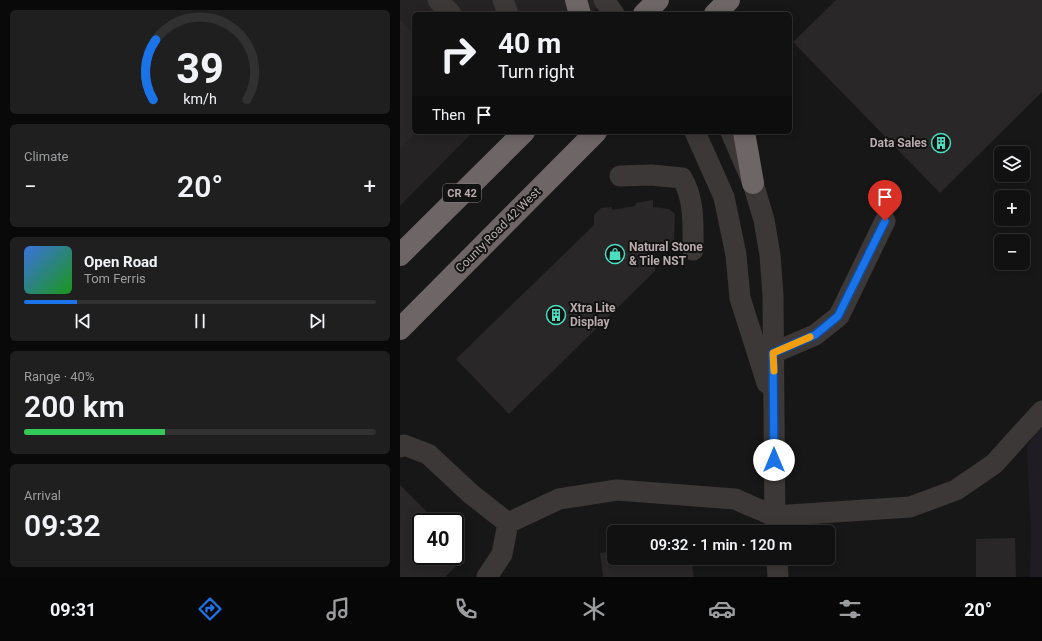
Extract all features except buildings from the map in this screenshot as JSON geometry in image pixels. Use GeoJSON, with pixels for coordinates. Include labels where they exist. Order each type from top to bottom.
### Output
{"type":"FeatureCollection","features":[{"type":"Feature","properties":{"kind":"highway"},"geometry":{"type":"LineString","coordinates":[[576,0],[579,12]]}},
{"type":"Feature","properties":{"kind":"highway"},"geometry":{"type":"LineString","coordinates":[[717,12],[729,0]]}},
{"type":"Feature","properties":{"kind":"highway"},"geometry":{"type":"LineString","coordinates":[[735,12],[741,0]]}},
{"type":"Feature","properties":{"kind":"highway","name":"CR 42"},"geometry":{"type":"LineString","coordinates":[[400,255],[522,134]]}},
{"type":"Feature","properties":{"kind":"highway","name":"County Road 42 West"},"geometry":{"type":"LineString","coordinates":[[400,329],[594,134]]}},
{"type":"Feature","properties":{"kind":"highway"},"geometry":{"type":"LineString","coordinates":[[744,134],[754,183]]}},
{"type":"Feature","properties":{"kind":"street"},"geometry":{"type":"LineString","coordinates":[[438,0],[449,12]]}},
{"type":"Feature","properties":{"kind":"street"},"geometry":{"type":"LineString","coordinates":[[503,0],[507,12]]}},
{"type":"Feature","properties":{"kind":"street"},"geometry":{"type":"LineString","coordinates":[[604,0],[613,12]]}},
{"type":"Feature","properties":{"kind":"street"},"geometry":{"type":"LineString","coordinates":[[696,134],[724,197],[736,255],[740,298],[774,404]]}},
{"type":"Feature","properties":{"kind":"street"},"geometry":{"type":"LineString","coordinates":[[732,134],[754,183],[764,220],[770,255],[773,295],[775,524]]}},
{"type":"Feature","properties":{"kind":"street"},"geometry":{"type":"LineString","coordinates":[[620,176],[651,175],[682,178],[687,186],[693,213],[693,250]]}},
{"type":"Feature","properties":{"kind":"street"},"geometry":{"type":"LineString","coordinates":[[773,353],[815,335],[838,316],[885,221]]}},
{"type":"Feature","properties":{"kind":"street"},"geometry":{"type":"LineString","coordinates":[[508,523],[559,499],[617,490],[735,499],[775,524],[910,507],[956,490],[994,464],[1042,410]]}},
{"type":"Feature","properties":{"kind":"street"},"geometry":{"type":"LineString","coordinates":[[400,447],[404,445],[428,454],[470,494],[508,523]]}},
{"type":"Feature","properties":{"kind":"street"},"geometry":{"type":"LineString","coordinates":[[487,577],[502,554],[508,523]]}},
{"type":"Feature","properties":{"kind":"street"},"geometry":{"type":"LineString","coordinates":[[777,565],[778,577]]}},
{"type":"Feature","properties":{"kind":"shaded area"},"geometry":{"type":"Polygon","coordinates":[[[400,0],[605,0],[593,12],[412,12],[412,134],[471,134],[400,206],[400,0]]]}},
{"type":"Feature","properties":{"kind":"shaded area"},"geometry":{"type":"Polygon","coordinates":[[[1042,423],[1042,577],[1030,577],[1031,534],[1027,447],[1042,423]]]}},
{"type":"Feature","properties":{"kind":"slow traffic"},"geometry":{"type":"LineString","coordinates":[[774,371],[773,353],[810,337]]}},
{"type":"Feature","properties":{"kind":"place","name":"Data Sales"},"geometry":{"type":"Point","coordinates":[941,143]}},
{"type":"Feature","properties":{"kind":"place","name":"Natural Stone & Tile NST"},"geometry":{"type":"Point","coordinates":[615,254]}},
{"type":"Feature","properties":{"kind":"place","name":"Xtra Lite Display"},"geometry":{"type":"Point","coordinates":[556,315]}},
{"type":"Feature","properties":{"kind":"route"},"geometry":{"type":"LineString","coordinates":[[774,460],[773,353],[815,335],[838,316],[885,221]]}}]}
